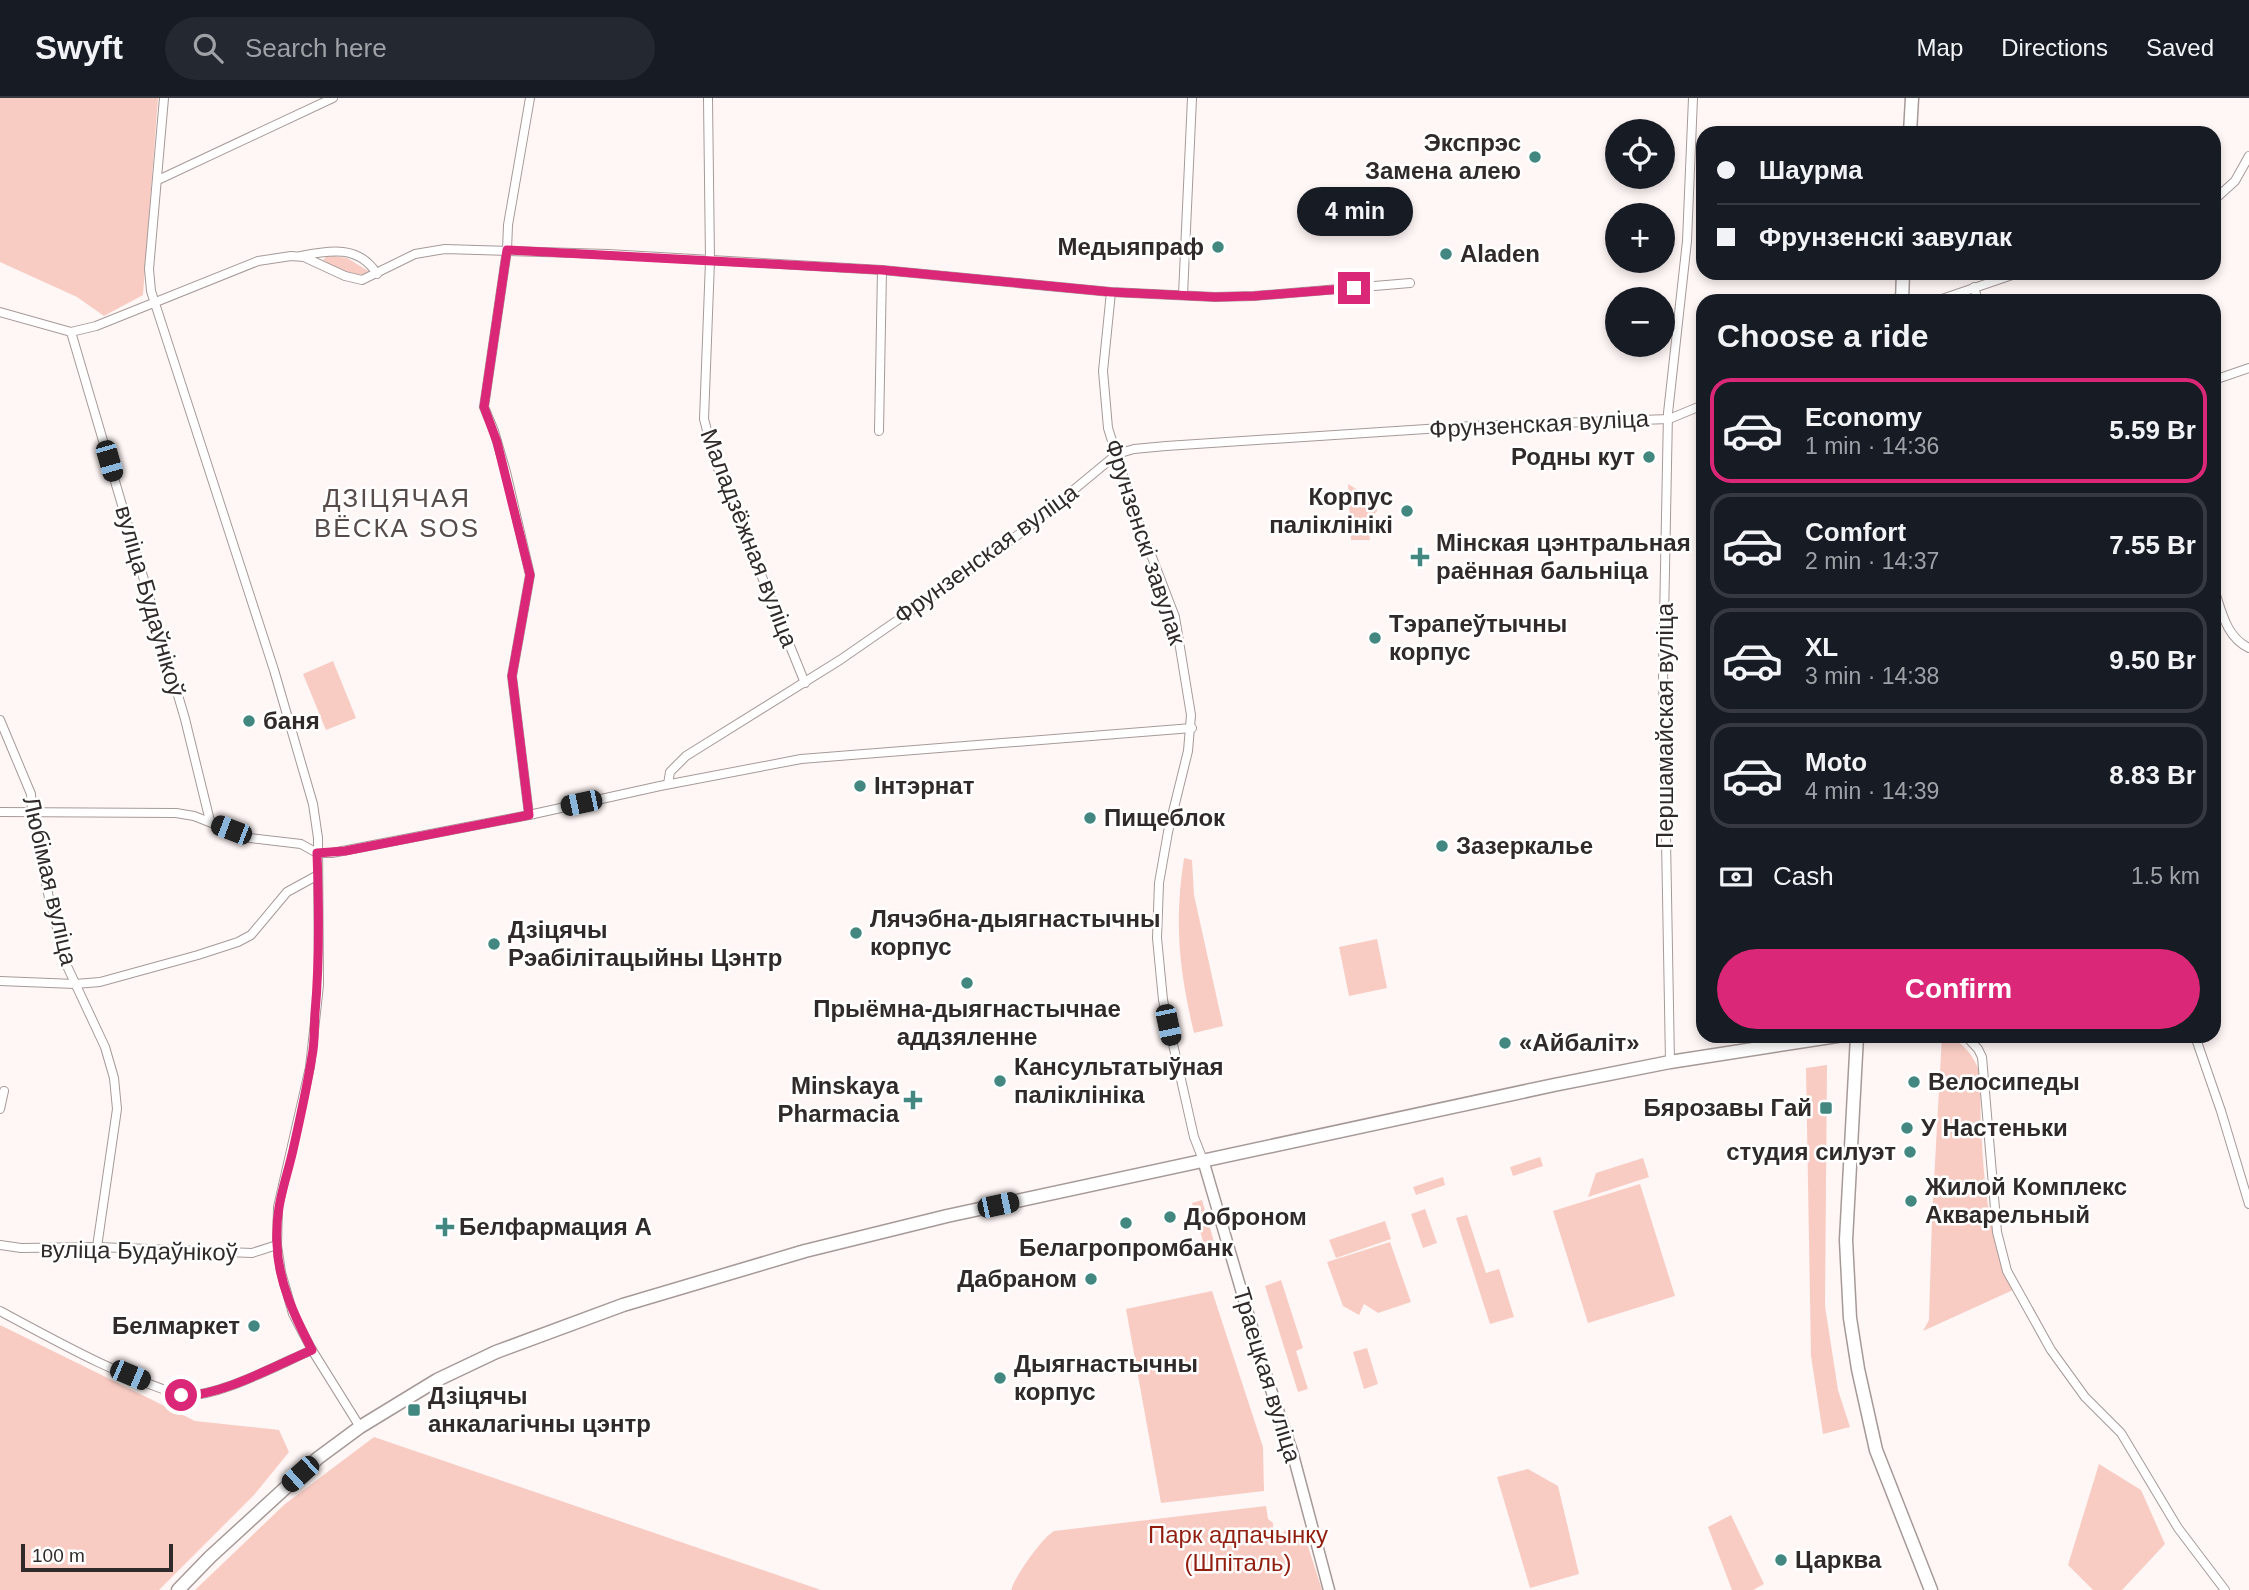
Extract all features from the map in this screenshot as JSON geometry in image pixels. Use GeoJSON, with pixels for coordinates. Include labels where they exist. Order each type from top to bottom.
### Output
{"type":"FeatureCollection","features":[{"type":"Feature","properties":{"kind":"main road"},"geometry":{"type":"LineString","coordinates":[[1910,126],[1912,98]]}},
{"type":"Feature","properties":{"kind":"main road"},"geometry":{"type":"LineString","coordinates":[[178,1590],[318,1458],[360,1427],[437,1380],[496,1352],[623,1305],[805,1251],[936,1219],[1670,1062],[1793,1043]]}},
{"type":"Feature","properties":{"kind":"main road"},"geometry":{"type":"LineString","coordinates":[[1857,1043],[1846,1240],[1850,1318],[1858,1369],[1877,1450],[1931,1590]]}},
{"type":"Feature","properties":{"kind":"street"},"geometry":{"type":"LineString","coordinates":[[164,98],[149,269],[154,303],[270,656],[304,768],[316,821],[321,938],[319,985],[312,1055],[292,1153],[281,1189],[277,1245],[281,1272],[293,1314],[360,1427]]}},
{"type":"Feature","properties":{"kind":"street"},"geometry":{"type":"LineString","coordinates":[[158,180],[333,98]]}},
{"type":"Feature","properties":{"kind":"street"},"geometry":{"type":"LineString","coordinates":[[529,815],[512,676],[530,575],[500,452],[484,407],[530,98]]}},
{"type":"Feature","properties":{"kind":"street","name":"Маладзёжная вуліца"},"geometry":{"type":"LineString","coordinates":[[708,98],[710,261],[703,409],[708,441],[804,683]]}},
{"type":"Feature","properties":{"kind":"street"},"geometry":{"type":"LineString","coordinates":[[1183,295],[1192,98]]}},
{"type":"Feature","properties":{"kind":"street","name":"Першамайская вуліца"},"geometry":{"type":"LineString","coordinates":[[1670,1062],[1663,673],[1669,419],[1687,241],[1693,98]]}},
{"type":"Feature","properties":{"kind":"street"},"geometry":{"type":"LineString","coordinates":[[2221,194],[2235,181],[2249,156]]}},
{"type":"Feature","properties":{"kind":"street"},"geometry":{"type":"LineString","coordinates":[[298,256],[345,276],[362,280],[415,254],[446,249],[882,270],[1111,292],[1183,295],[1254,296],[1410,283]]}},
{"type":"Feature","properties":{"kind":"street"},"geometry":{"type":"LineString","coordinates":[[0,312],[71,331],[96,326],[258,261],[333,250],[347,251],[363,259],[377,274]]}},
{"type":"Feature","properties":{"kind":"street"},"geometry":{"type":"LineString","coordinates":[[879,432],[882,270]]}},
{"type":"Feature","properties":{"kind":"street"},"geometry":{"type":"LineString","coordinates":[[1956,294],[1997,280]]}},
{"type":"Feature","properties":{"kind":"street"},"geometry":{"type":"LineString","coordinates":[[1973,288],[1975,294]]}},
{"type":"Feature","properties":{"kind":"street","name":"Фрунзенскі завулак"},"geometry":{"type":"LineString","coordinates":[[1111,292],[1103,371],[1108,428],[1132,505],[1175,617],[1192,728],[1159,883],[1157,925],[1163,1000],[1194,1138],[1203,1160]]}},
{"type":"Feature","properties":{"kind":"street","name":"вуліца Будаўнікоў"},"geometry":{"type":"LineString","coordinates":[[71,331],[185,719],[210,821]]}},
{"type":"Feature","properties":{"kind":"street"},"geometry":{"type":"LineString","coordinates":[[2221,378],[2249,368]]}},
{"type":"Feature","properties":{"kind":"street","name":"Фрунзенская вуліца"},"geometry":{"type":"LineString","coordinates":[[668,785],[670,772],[686,756],[804,683],[985,559],[1069,495],[1117,454],[1166,446],[1421,429],[1669,419],[1696,408]]}},
{"type":"Feature","properties":{"kind":"street"},"geometry":{"type":"LineString","coordinates":[[2221,609],[2229,631],[2240,644],[2249,648]]}},
{"type":"Feature","properties":{"kind":"street","name":"Любімая вуліца"},"geometry":{"type":"LineString","coordinates":[[0,720],[31,794],[49,898],[67,966],[106,1047],[114,1079],[117,1109],[97,1248]]}},
{"type":"Feature","properties":{"kind":"street"},"geometry":{"type":"LineString","coordinates":[[0,813],[176,813],[210,821],[250,838],[301,844],[317,853],[345,851],[801,759],[1192,728]]}},
{"type":"Feature","properties":{"kind":"street"},"geometry":{"type":"LineString","coordinates":[[0,981],[75,984],[100,982],[238,942],[251,935],[287,892],[318,875]]}},
{"type":"Feature","properties":{"kind":"street"},"geometry":{"type":"LineString","coordinates":[[1972,1043],[1982,1057],[1997,1231],[2007,1271],[2051,1350],[2085,1397],[2122,1433],[2178,1528],[2225,1590]]}},
{"type":"Feature","properties":{"kind":"street"},"geometry":{"type":"LineString","coordinates":[[2197,1043],[2249,1203]]}},
{"type":"Feature","properties":{"kind":"street"},"geometry":{"type":"LineString","coordinates":[[0,1109],[4,1091]]}},
{"type":"Feature","properties":{"kind":"street","name":"Траецкая вуліца"},"geometry":{"type":"LineString","coordinates":[[1203,1160],[1267,1378],[1292,1451],[1329,1590]]}},
{"type":"Feature","properties":{"kind":"street","name":"вуліца Будаўнікоў"},"geometry":{"type":"LineString","coordinates":[[0,1245],[21,1248],[251,1254],[277,1245]]}},
{"type":"Feature","properties":{"kind":"street"},"geometry":{"type":"LineString","coordinates":[[0,1311],[105,1364],[181,1395],[190,1396],[211,1391],[312,1350]]}},
{"type":"Feature","properties":{"kind":"green space"},"geometry":{"type":"Polygon","coordinates":[[[0,98],[158,98],[143,295],[104,316],[77,297],[0,262],[0,98]]]}},
{"type":"Feature","properties":{"kind":"green space"},"geometry":{"type":"Polygon","coordinates":[[[328,255],[347,258],[370,272],[357,275],[346,272],[323,260],[328,255]]]}},
{"type":"Feature","properties":{"kind":"green space"},"geometry":{"type":"Polygon","coordinates":[[[1348,484],[1376,501],[1377,511],[1368,522],[1370,540],[1351,540],[1348,484]]]}},
{"type":"Feature","properties":{"kind":"green space"},"geometry":{"type":"Polygon","coordinates":[[[333,661],[356,718],[326,730],[303,674],[333,661]]]}},
{"type":"Feature","properties":{"kind":"green space"},"geometry":{"type":"Polygon","coordinates":[[[1184,858],[1192,860],[1194,895],[1223,1026],[1194,1033],[1180,946],[1179,903],[1184,858]]]}},
{"type":"Feature","properties":{"kind":"green space"},"geometry":{"type":"Polygon","coordinates":[[[1377,939],[1387,988],[1349,996],[1339,947],[1377,939]]]}},
{"type":"Feature","properties":{"kind":"green space"},"geometry":{"type":"Polygon","coordinates":[[[1942,1043],[1959,1043],[1972,1056],[1979,1071],[1989,1210],[1998,1251],[2013,1290],[1923,1331],[1929,1320],[1942,1043]]]}},
{"type":"Feature","properties":{"kind":"green space"},"geometry":{"type":"Polygon","coordinates":[[[1827,1065],[1825,1306],[1838,1390],[1850,1427],[1823,1434],[1811,1356],[1806,1068],[1827,1065]]]}},
{"type":"Feature","properties":{"kind":"green space"},"geometry":{"type":"Polygon","coordinates":[[[1540,1157],[1543,1166],[1513,1176],[1510,1167],[1540,1157]]]}},
{"type":"Feature","properties":{"kind":"green space"},"geometry":{"type":"Polygon","coordinates":[[[1643,1158],[1649,1177],[1588,1197],[1596,1173],[1643,1158]]]}},
{"type":"Feature","properties":{"kind":"green space"},"geometry":{"type":"Polygon","coordinates":[[[1443,1177],[1445,1185],[1416,1195],[1413,1187],[1443,1177]]]}},
{"type":"Feature","properties":{"kind":"green space"},"geometry":{"type":"Polygon","coordinates":[[[1640,1184],[1675,1296],[1588,1323],[1553,1211],[1640,1184]]]}},
{"type":"Feature","properties":{"kind":"green space"},"geometry":{"type":"Polygon","coordinates":[[[1202,1200],[1216,1249],[1214,1253],[1207,1255],[1192,1203],[1202,1200]]]}},
{"type":"Feature","properties":{"kind":"green space"},"geometry":{"type":"Polygon","coordinates":[[[1425,1209],[1437,1243],[1423,1248],[1411,1214],[1425,1209]]]}},
{"type":"Feature","properties":{"kind":"green space"},"geometry":{"type":"Polygon","coordinates":[[[1467,1215],[1486,1273],[1499,1269],[1514,1317],[1490,1324],[1456,1218],[1467,1215]]]}},
{"type":"Feature","properties":{"kind":"green space"},"geometry":{"type":"Polygon","coordinates":[[[1385,1221],[1391,1239],[1336,1258],[1329,1240],[1385,1221]]]}},
{"type":"Feature","properties":{"kind":"green space"},"geometry":{"type":"Polygon","coordinates":[[[1390,1242],[1411,1302],[1378,1313],[1364,1304],[1359,1315],[1343,1306],[1327,1262],[1390,1242]]]}},
{"type":"Feature","properties":{"kind":"green space"},"geometry":{"type":"Polygon","coordinates":[[[1281,1280],[1303,1348],[1296,1351],[1308,1389],[1298,1392],[1265,1286],[1281,1280]]]}},
{"type":"Feature","properties":{"kind":"green space"},"geometry":{"type":"Polygon","coordinates":[[[1212,1291],[1263,1447],[1264,1491],[1161,1503],[1126,1309],[1212,1291]]]}},
{"type":"Feature","properties":{"kind":"green space"},"geometry":{"type":"Polygon","coordinates":[[[0,1325],[195,1421],[279,1430],[289,1452],[254,1495],[159,1590],[0,1590],[0,1325]]]}},
{"type":"Feature","properties":{"kind":"green space"},"geometry":{"type":"Polygon","coordinates":[[[1367,1348],[1378,1384],[1364,1389],[1353,1352],[1367,1348]]]}},
{"type":"Feature","properties":{"kind":"green space"},"geometry":{"type":"Polygon","coordinates":[[[374,1437],[821,1590],[195,1590],[285,1504],[374,1437]]]}},
{"type":"Feature","properties":{"kind":"green space"},"geometry":{"type":"Polygon","coordinates":[[[2099,1464],[2141,1490],[2165,1544],[2122,1590],[2093,1590],[2068,1565],[2099,1464]]]}},
{"type":"Feature","properties":{"kind":"green space"},"geometry":{"type":"Polygon","coordinates":[[[1528,1469],[1558,1486],[1579,1574],[1530,1588],[1497,1477],[1528,1469]]]}},
{"type":"Feature","properties":{"kind":"green space","name":"Парк адпачынку (Шпіталь)"},"geometry":{"type":"Polygon","coordinates":[[[1266,1506],[1268,1519],[1273,1523],[1276,1532],[1283,1533],[1287,1528],[1292,1535],[1305,1537],[1322,1590],[1011,1590],[1042,1541],[1054,1531],[1266,1506]]]}},
{"type":"Feature","properties":{"kind":"green space"},"geometry":{"type":"Polygon","coordinates":[[[1731,1515],[1764,1584],[1753,1590],[1732,1590],[1708,1527],[1731,1515]]]}},
{"type":"Feature","properties":{"kind":"place","name":"Экспрэс Замена алею"},"geometry":{"type":"Point","coordinates":[1535,157]}},
{"type":"Feature","properties":{"kind":"place","name":"Медыяпраф"},"geometry":{"type":"Point","coordinates":[1218,247]}},
{"type":"Feature","properties":{"kind":"place","name":"Aladen"},"geometry":{"type":"Point","coordinates":[1446,254]}},
{"type":"Feature","properties":{"kind":"place","name":"Родны кут"},"geometry":{"type":"Point","coordinates":[1649,457]}},
{"type":"Feature","properties":{"kind":"place","name":"Корпус паліклінікі"},"geometry":{"type":"Point","coordinates":[1407,511]}},
{"type":"Feature","properties":{"kind":"place","name":"Мінская цэнтральная раённая бальніца"},"geometry":{"type":"Point","coordinates":[1420,557]}},
{"type":"Feature","properties":{"kind":"place","name":"Тэрапеўтычны корпус"},"geometry":{"type":"Point","coordinates":[1375,638]}},
{"type":"Feature","properties":{"kind":"place","name":"баня"},"geometry":{"type":"Point","coordinates":[249,721]}},
{"type":"Feature","properties":{"kind":"place","name":"Інтэрнат"},"geometry":{"type":"Point","coordinates":[860,786]}},
{"type":"Feature","properties":{"kind":"place","name":"Пищеблок"},"geometry":{"type":"Point","coordinates":[1090,818]}},
{"type":"Feature","properties":{"kind":"place","name":"Зазеркалье"},"geometry":{"type":"Point","coordinates":[1442,846]}},
{"type":"Feature","properties":{"kind":"place","name":"Лячэбна-дыягнастычны корпус"},"geometry":{"type":"Point","coordinates":[856,933]}},
{"type":"Feature","properties":{"kind":"place","name":"Дзіцячы Рэабілітацыйны Цэнтр"},"geometry":{"type":"Point","coordinates":[494,944]}},
{"type":"Feature","properties":{"kind":"place","name":"Прыёмна-дыягнастычнае аддзяленне"},"geometry":{"type":"Point","coordinates":[967,983]}},
{"type":"Feature","properties":{"kind":"place","name":"«Айбаліт»"},"geometry":{"type":"Point","coordinates":[1505,1043]}},
{"type":"Feature","properties":{"kind":"place","name":"Кансультатыўная паліклініка"},"geometry":{"type":"Point","coordinates":[1000,1081]}},
{"type":"Feature","properties":{"kind":"place","name":"Велосипеды"},"geometry":{"type":"Point","coordinates":[1914,1082]}},
{"type":"Feature","properties":{"kind":"place","name":"Minskaya Pharmacia"},"geometry":{"type":"Point","coordinates":[913,1100]}},
{"type":"Feature","properties":{"kind":"place","name":"Бярозавы Гай"},"geometry":{"type":"Point","coordinates":[1826,1108]}},
{"type":"Feature","properties":{"kind":"place","name":"У Настеньки"},"geometry":{"type":"Point","coordinates":[1907,1128]}},
{"type":"Feature","properties":{"kind":"place","name":"студия силуэт"},"geometry":{"type":"Point","coordinates":[1910,1152]}},
{"type":"Feature","properties":{"kind":"place","name":"Жилой Комплекс Акварельный"},"geometry":{"type":"Point","coordinates":[1911,1201]}},
{"type":"Feature","properties":{"kind":"place","name":"Доброном"},"geometry":{"type":"Point","coordinates":[1170,1217]}},
{"type":"Feature","properties":{"kind":"place","name":"Белагропромбанк"},"geometry":{"type":"Point","coordinates":[1126,1223]}},
{"type":"Feature","properties":{"kind":"place","name":"Белфармация А"},"geometry":{"type":"Point","coordinates":[445,1227]}},
{"type":"Feature","properties":{"kind":"place","name":"Дабраном"},"geometry":{"type":"Point","coordinates":[1091,1279]}},
{"type":"Feature","properties":{"kind":"place","name":"Белмаркет"},"geometry":{"type":"Point","coordinates":[254,1326]}},
{"type":"Feature","properties":{"kind":"place","name":"Дыягнастычны корпус"},"geometry":{"type":"Point","coordinates":[1000,1378]}},
{"type":"Feature","properties":{"kind":"place","name":"Дзіцячы анкалагічны цэнтр"},"geometry":{"type":"Point","coordinates":[414,1410]}},
{"type":"Feature","properties":{"kind":"place","name":"Царква"},"geometry":{"type":"Point","coordinates":[1781,1560]}},
{"type":"Feature","properties":{"kind":"district","name":"ДЗІЦЯЧАЯ ВЁСКА SOS"},"geometry":{"type":"Point","coordinates":[397,513]}},
{"type":"Feature","properties":{"kind":"route"},"geometry":{"type":"LineString","coordinates":[[181,1395],[190,1396],[233,1384],[312,1350],[293,1314],[284,1285],[277,1245],[277,1225],[281,1189],[292,1153],[312,1055],[321,938],[317,853],[345,851],[529,815],[512,676],[530,575],[494,431],[484,407],[507,250],[765,262],[953,275],[1111,292],[1215,297],[1354,288]]}}]}
